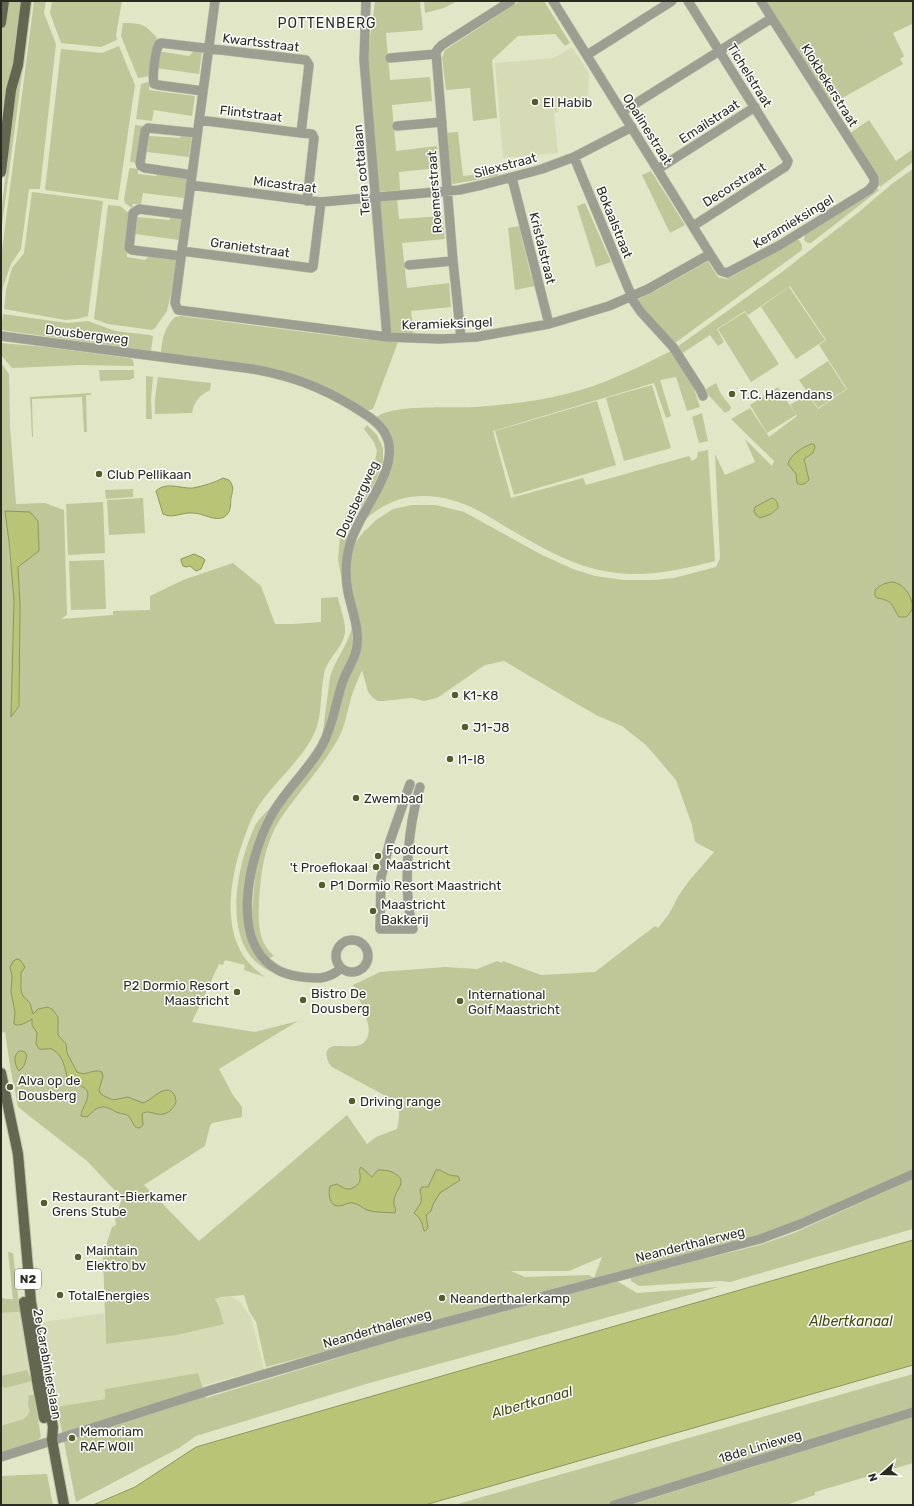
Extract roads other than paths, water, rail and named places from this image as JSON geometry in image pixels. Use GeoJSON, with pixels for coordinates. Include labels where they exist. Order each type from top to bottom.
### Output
{"type":"FeatureCollection","features":[{"type":"Feature","properties":{"kind":"main road"},"geometry":{"type":"LineString","coordinates":[[1,23],[4,1]]}},
{"type":"Feature","properties":{"kind":"main road"},"geometry":{"type":"LineString","coordinates":[[1,172],[12,90],[18,65],[26,1]]}},
{"type":"Feature","properties":{"kind":"main road","name":"2e Carabinierslaan"},"geometry":{"type":"LineString","coordinates":[[1,1073],[17,1172],[31,1302],[53,1427],[52,1440],[64,1505]]}},
{"type":"Feature","properties":{"kind":"street"},"geometry":{"type":"LineString","coordinates":[[181,254],[215,1]]}},
{"type":"Feature","properties":{"kind":"street","name":"Terra cottalaan"},"geometry":{"type":"LineString","coordinates":[[366,1],[364,60],[387,337]]}},
{"type":"Feature","properties":{"kind":"street"},"geometry":{"type":"LineString","coordinates":[[390,58],[436,54],[438,48],[442,44],[511,1]]}},
{"type":"Feature","properties":{"kind":"street","name":"Opalinestraat"},"geometry":{"type":"LineString","coordinates":[[553,1],[721,271]]}},
{"type":"Feature","properties":{"kind":"street"},"geometry":{"type":"LineString","coordinates":[[586,55],[672,1]]}},
{"type":"Feature","properties":{"kind":"street","name":"Tichelstraat"},"geometry":{"type":"LineString","coordinates":[[688,1],[788,161],[787,164]]}},
{"type":"Feature","properties":{"kind":"street","name":"Klokbekerstraat"},"geometry":{"type":"LineString","coordinates":[[761,1],[874,178],[874,184]]}},
{"type":"Feature","properties":{"kind":"street"},"geometry":{"type":"LineString","coordinates":[[622,112],[772,18]]}},
{"type":"Feature","properties":{"kind":"street","name":"Kwartsstraat"},"geometry":{"type":"LineString","coordinates":[[203,91],[154,84],[153,80],[158,46],[161,43],[306,60],[309,65],[300,133]]}},
{"type":"Feature","properties":{"kind":"street","name":"Roemerstraat"},"geometry":{"type":"LineString","coordinates":[[436,54],[453,261],[461,338]]}},
{"type":"Feature","properties":{"kind":"street","name":"Emailstraat"},"geometry":{"type":"LineString","coordinates":[[658,169],[754,107]]}},
{"type":"Feature","properties":{"kind":"street","name":"Flintstraat"},"geometry":{"type":"LineString","coordinates":[[199,120],[300,133]]}},
{"type":"Feature","properties":{"kind":"street"},"geometry":{"type":"LineString","coordinates":[[397,126],[442,122]]}},
{"type":"Feature","properties":{"kind":"street","name":"Silexstraat"},"geometry":{"type":"LineString","coordinates":[[376,197],[470,188],[512,178],[574,157],[632,127]]}},
{"type":"Feature","properties":{"kind":"street"},"geometry":{"type":"LineString","coordinates":[[192,175],[145,168],[141,166],[140,163],[145,131],[148,128],[197,133]]}},
{"type":"Feature","properties":{"kind":"street"},"geometry":{"type":"LineString","coordinates":[[300,133],[312,134],[314,138],[307,201]]}},
{"type":"Feature","properties":{"kind":"street","name":"Bokaalstraat"},"geometry":{"type":"LineString","coordinates":[[574,157],[633,299],[641,312],[673,347],[700,389],[702,396]]}},
{"type":"Feature","properties":{"kind":"street","name":"Decorstraat"},"geometry":{"type":"LineString","coordinates":[[693,226],[785,167],[787,164]]}},
{"type":"Feature","properties":{"kind":"street","name":"Kristalstraat"},"geometry":{"type":"LineString","coordinates":[[512,178],[549,324]]}},
{"type":"Feature","properties":{"kind":"street","name":"Keramieksingel"},"geometry":{"type":"LineString","coordinates":[[721,271],[725,273],[729,272],[780,245],[869,190],[874,184]]}},
{"type":"Feature","properties":{"kind":"street","name":"Micastraat"},"geometry":{"type":"LineString","coordinates":[[190,185],[321,202],[376,197]]}},
{"type":"Feature","properties":{"kind":"street","name":"Granietstraat"},"geometry":{"type":"LineString","coordinates":[[186,215],[139,209],[136,210],[133,214],[129,248],[132,250],[311,268],[313,267],[321,202]]}},
{"type":"Feature","properties":{"kind":"street","name":"Keramieksingel"},"geometry":{"type":"LineString","coordinates":[[181,254],[175,303],[178,310],[181,312],[387,337],[420,339],[461,338],[503,333],[549,324],[586,314],[633,299],[710,254]]}},
{"type":"Feature","properties":{"kind":"street"},"geometry":{"type":"LineString","coordinates":[[409,264],[453,261]]}},
{"type":"Feature","properties":{"kind":"street","name":"Dousbergweg"},"geometry":{"type":"LineString","coordinates":[[1,336],[253,369],[277,374],[306,383],[332,394],[370,416],[385,433],[390,448],[390,459],[374,496],[356,527],[350,544],[346,564],[348,592],[357,627],[356,651],[343,681],[332,722],[322,746],[275,809],[262,835],[251,872],[248,901],[250,930],[255,946],[263,958],[276,969],[302,976],[321,978],[331,975],[342,968]]}},
{"type":"Feature","properties":{"kind":"street"},"geometry":{"type":"LineString","coordinates":[[410,784],[390,841],[382,878],[380,929],[413,929],[408,903],[409,846],[411,823],[420,787]]}},
{"type":"Feature","properties":{"kind":"street","name":"Neanderthalerweg"},"geometry":{"type":"LineString","coordinates":[[1,1457],[211,1390],[400,1334],[760,1239],[800,1224],[913,1174]]}},
{"type":"Feature","properties":{"kind":"street","name":"18de Linieweg"},"geometry":{"type":"LineString","coordinates":[[614,1505],[913,1412]]}},
{"type":"Feature","properties":{"kind":"water"},"geometry":{"type":"Polygon","coordinates":[[[814,444],[815,447],[813,453],[804,459],[809,480],[806,483],[799,484],[797,483],[796,474],[788,464],[794,455],[801,449],[814,444]]]}},
{"type":"Feature","properties":{"kind":"water"},"geometry":{"type":"Polygon","coordinates":[[[223,478],[229,480],[233,488],[230,508],[227,515],[224,517],[213,518],[197,513],[185,513],[174,516],[163,514],[156,491],[160,488],[165,486],[174,486],[193,488],[223,478]]]}},
{"type":"Feature","properties":{"kind":"water"},"geometry":{"type":"Polygon","coordinates":[[[772,498],[775,499],[778,504],[778,508],[771,514],[760,518],[756,515],[754,511],[755,507],[772,498]]]}},
{"type":"Feature","properties":{"kind":"water"},"geometry":{"type":"Polygon","coordinates":[[[5,511],[30,512],[38,521],[39,551],[18,567],[20,605],[19,706],[11,717],[14,601],[5,511]]]}},
{"type":"Feature","properties":{"kind":"water"},"geometry":{"type":"Polygon","coordinates":[[[194,554],[205,560],[201,569],[196,571],[190,566],[183,566],[181,561],[181,559],[194,554]]]}},
{"type":"Feature","properties":{"kind":"water"},"geometry":{"type":"Polygon","coordinates":[[[892,582],[904,588],[911,600],[912,609],[906,617],[899,617],[889,602],[875,596],[875,590],[877,588],[883,584],[892,582]]]}},
{"type":"Feature","properties":{"kind":"water"},"geometry":{"type":"Polygon","coordinates":[[[17,959],[20,960],[25,967],[21,973],[21,990],[23,996],[30,1003],[33,1014],[38,1009],[48,1007],[53,1010],[58,1017],[58,1035],[66,1044],[67,1053],[77,1072],[83,1074],[96,1071],[102,1072],[103,1077],[99,1089],[100,1093],[113,1100],[128,1097],[143,1103],[162,1091],[170,1090],[176,1101],[171,1110],[162,1114],[145,1112],[142,1114],[143,1125],[140,1128],[135,1126],[130,1118],[125,1114],[118,1113],[109,1108],[101,1107],[96,1109],[87,1117],[81,1116],[88,1097],[86,1090],[81,1086],[68,1081],[62,1059],[56,1052],[52,1049],[39,1049],[36,1044],[37,1033],[32,1025],[32,1019],[21,1025],[14,1024],[15,1012],[11,992],[12,976],[10,967],[13,961],[17,959]]]}},
{"type":"Feature","properties":{"kind":"water"},"geometry":{"type":"Polygon","coordinates":[[[19,1051],[25,1052],[27,1056],[24,1066],[19,1071],[15,1064],[15,1056],[19,1051]]]}},
{"type":"Feature","properties":{"kind":"water"},"geometry":{"type":"Polygon","coordinates":[[[361,1167],[372,1177],[378,1170],[385,1170],[393,1173],[401,1179],[394,1198],[395,1213],[370,1211],[353,1203],[338,1206],[331,1202],[329,1195],[330,1186],[337,1184],[347,1189],[354,1187],[360,1182],[361,1167]]]}},
{"type":"Feature","properties":{"kind":"water"},"geometry":{"type":"Polygon","coordinates":[[[436,1170],[458,1176],[460,1180],[440,1193],[433,1204],[431,1211],[426,1215],[428,1228],[424,1231],[420,1219],[414,1213],[421,1203],[420,1190],[422,1187],[428,1187],[436,1170]]]}},
{"type":"Feature","properties":{"kind":"water","name":"Albertkanaal"},"geometry":{"type":"Polygon","coordinates":[[[913,1240],[913,1365],[425,1505],[93,1505],[135,1487],[196,1447],[913,1240]]]}},
{"type":"Feature","properties":{"kind":"place","name":"El Habib"},"geometry":{"type":"Point","coordinates":[535,102]}},
{"type":"Feature","properties":{"kind":"place","name":"T.C. Hazendans"},"geometry":{"type":"Point","coordinates":[732,394]}},
{"type":"Feature","properties":{"kind":"place","name":"Club Pellikaan"},"geometry":{"type":"Point","coordinates":[99,474]}},
{"type":"Feature","properties":{"kind":"place","name":"K1-K8"},"geometry":{"type":"Point","coordinates":[455,695]}},
{"type":"Feature","properties":{"kind":"place","name":"J1-J8"},"geometry":{"type":"Point","coordinates":[465,727]}},
{"type":"Feature","properties":{"kind":"place","name":"I1-I8"},"geometry":{"type":"Point","coordinates":[450,759]}},
{"type":"Feature","properties":{"kind":"place","name":"Zwembad"},"geometry":{"type":"Point","coordinates":[356,798]}},
{"type":"Feature","properties":{"kind":"place","name":"Foodcourt Maastricht"},"geometry":{"type":"Point","coordinates":[378,856]}},
{"type":"Feature","properties":{"kind":"place","name":"'t Proeflokaal"},"geometry":{"type":"Point","coordinates":[376,867]}},
{"type":"Feature","properties":{"kind":"place","name":"P1 Dormio Resort Maastricht"},"geometry":{"type":"Point","coordinates":[322,885]}},
{"type":"Feature","properties":{"kind":"place","name":"Maastricht Bakkerij"},"geometry":{"type":"Point","coordinates":[373,911]}},
{"type":"Feature","properties":{"kind":"place","name":"P2 Dormio Resort Maastricht"},"geometry":{"type":"Point","coordinates":[237,992]}},
{"type":"Feature","properties":{"kind":"place","name":"Bistro De Dousberg"},"geometry":{"type":"Point","coordinates":[303,1000]}},
{"type":"Feature","properties":{"kind":"place","name":"International Golf Maastricht"},"geometry":{"type":"Point","coordinates":[460,1001]}},
{"type":"Feature","properties":{"kind":"place","name":"Alva op de Dousberg"},"geometry":{"type":"Point","coordinates":[10,1087]}},
{"type":"Feature","properties":{"kind":"place","name":"Driving range"},"geometry":{"type":"Point","coordinates":[352,1101]}},
{"type":"Feature","properties":{"kind":"place","name":"Restaurant-Bierkamer Grens Stube"},"geometry":{"type":"Point","coordinates":[44,1203]}},
{"type":"Feature","properties":{"kind":"place","name":"Maintain Elektro bv"},"geometry":{"type":"Point","coordinates":[78,1257]}},
{"type":"Feature","properties":{"kind":"place","name":"TotalEnergies"},"geometry":{"type":"Point","coordinates":[60,1295]}},
{"type":"Feature","properties":{"kind":"place","name":"Neanderthalerkamp"},"geometry":{"type":"Point","coordinates":[442,1298]}},
{"type":"Feature","properties":{"kind":"place","name":"Memoriam RAF WOII"},"geometry":{"type":"Point","coordinates":[72,1438]}},
{"type":"Feature","properties":{"kind":"district","name":"POTTENBERG"},"geometry":{"type":"Point","coordinates":[327,23]}}]}
